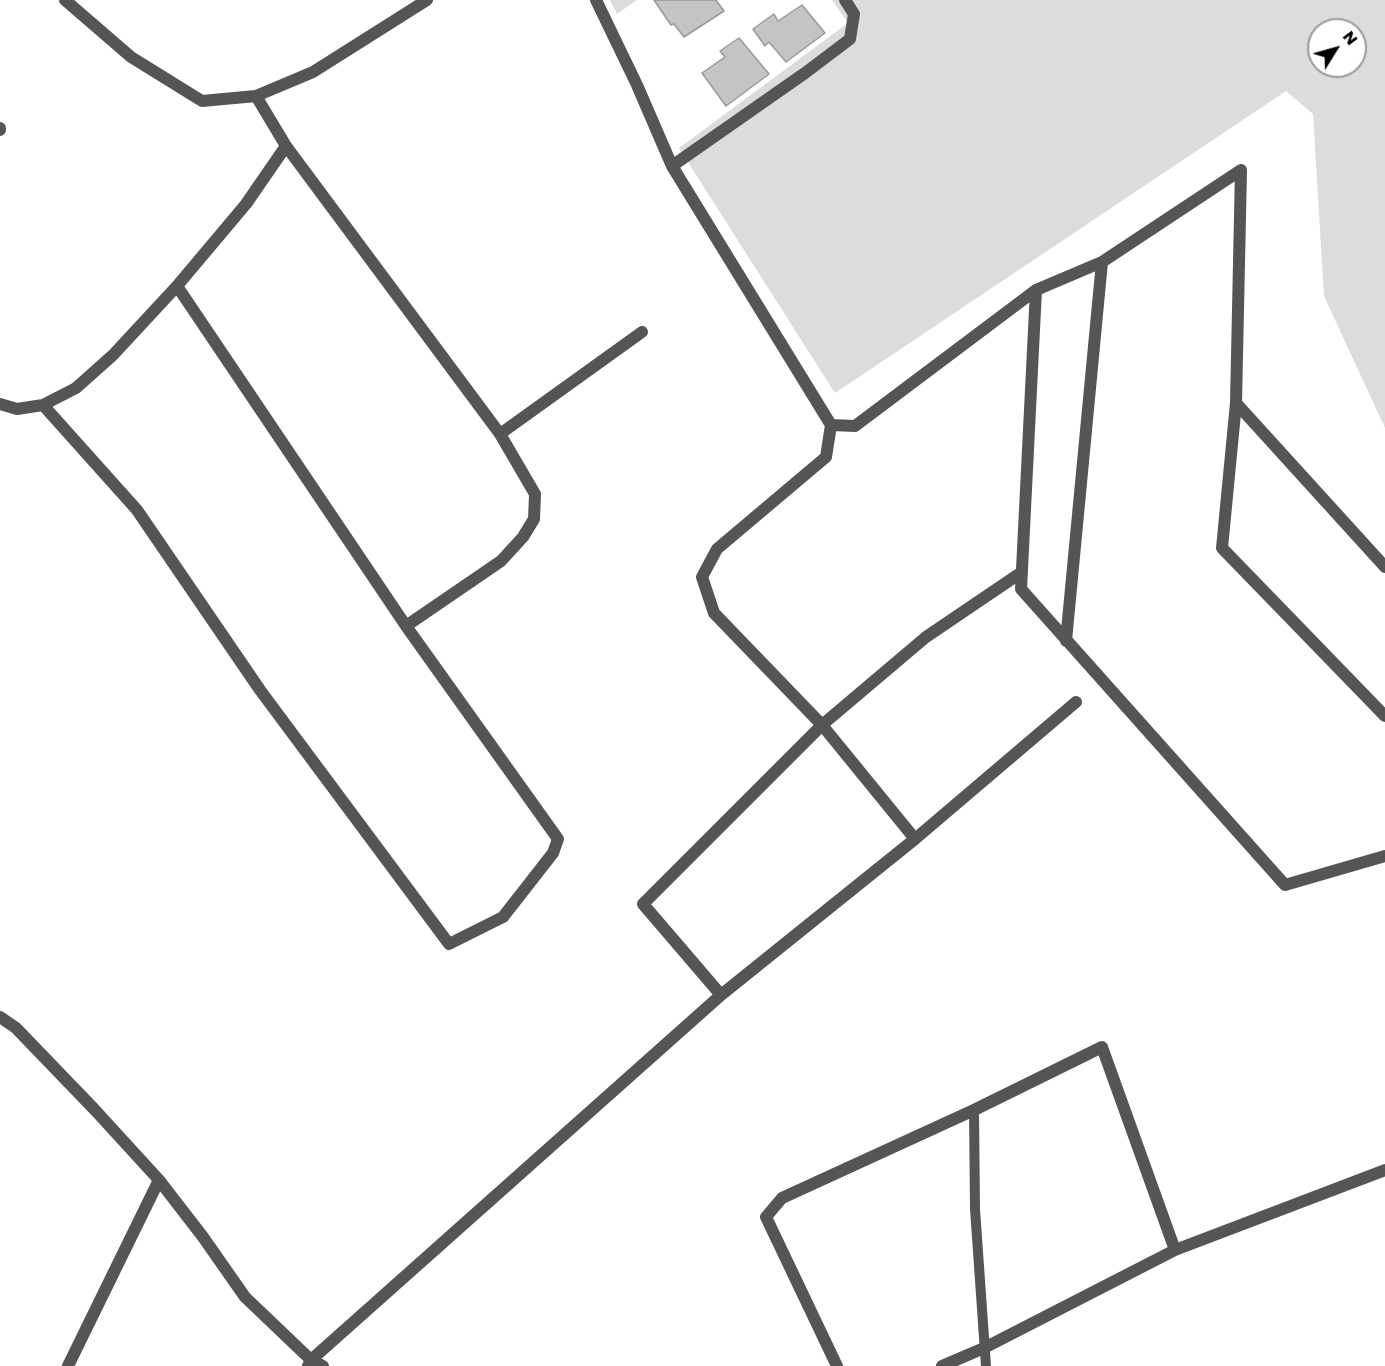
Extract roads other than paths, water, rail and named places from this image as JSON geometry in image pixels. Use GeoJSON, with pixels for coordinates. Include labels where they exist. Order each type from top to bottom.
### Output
{"type":"FeatureCollection","features":[{"type":"Feature","properties":{"kind":"street"},"geometry":{"type":"LineString","coordinates":[[65,0],[131,57],[202,101],[256,96],[313,72],[428,0]]}},
{"type":"Feature","properties":{"kind":"street"},"geometry":{"type":"LineString","coordinates":[[596,0],[637,85],[672,166],[831,425],[826,457],[717,549],[702,577],[714,614],[822,725],[915,839]]}},
{"type":"Feature","properties":{"kind":"street"},"geometry":{"type":"LineString","coordinates":[[672,166],[805,73],[849,39],[855,14],[845,0]]}},
{"type":"Feature","properties":{"kind":"street"},"geometry":{"type":"LineString","coordinates":[[256,96],[286,146],[500,434],[535,494],[534,519],[523,537],[501,561],[406,626]]}},
{"type":"Feature","properties":{"kind":"street"},"geometry":{"type":"LineString","coordinates":[[0,404],[17,409],[43,405],[76,388],[113,355],[177,286],[246,204],[286,146]]}},
{"type":"Feature","properties":{"kind":"street"},"geometry":{"type":"LineString","coordinates":[[831,425],[855,426],[1036,290],[1102,262],[1241,170],[1236,403],[1222,548],[1385,716]]}},
{"type":"Feature","properties":{"kind":"street"},"geometry":{"type":"LineString","coordinates":[[1066,640],[1102,262]]}},
{"type":"Feature","properties":{"kind":"street"},"geometry":{"type":"LineString","coordinates":[[43,405],[137,510],[260,690],[449,944],[503,917],[553,853],[558,839],[406,626],[177,286]]}},
{"type":"Feature","properties":{"kind":"street"},"geometry":{"type":"LineString","coordinates":[[1036,290],[1021,590],[1285,885],[1385,856]]}},
{"type":"Feature","properties":{"kind":"street"},"geometry":{"type":"LineString","coordinates":[[500,434],[642,332]]}},
{"type":"Feature","properties":{"kind":"street"},"geometry":{"type":"LineString","coordinates":[[1236,403],[1385,567]]}},
{"type":"Feature","properties":{"kind":"street"},"geometry":{"type":"LineString","coordinates":[[721,995],[643,904],[822,725],[926,637],[1022,572]]}},
{"type":"Feature","properties":{"kind":"street"},"geometry":{"type":"LineString","coordinates":[[310,1363],[721,995],[915,839],[1076,702]]}},
{"type":"Feature","properties":{"kind":"street"},"geometry":{"type":"LineString","coordinates":[[0,1017],[16,1028],[159,1180],[245,1297],[310,1363],[323,1366]]}},
{"type":"Feature","properties":{"kind":"street"},"geometry":{"type":"LineString","coordinates":[[837,1366],[766,1216],[782,1198],[974,1110],[1102,1047],[1175,1250]]}},
{"type":"Feature","properties":{"kind":"street"},"geometry":{"type":"LineString","coordinates":[[942,1366],[984,1348],[1175,1250],[1385,1170]]}},
{"type":"Feature","properties":{"kind":"street"},"geometry":{"type":"LineString","coordinates":[[68,1366],[159,1180]]}},
{"type":"Feature","properties":{"kind":"lane"},"geometry":{"type":"LineString","coordinates":[[974,1110],[975,1209],[986,1366]]}}]}
